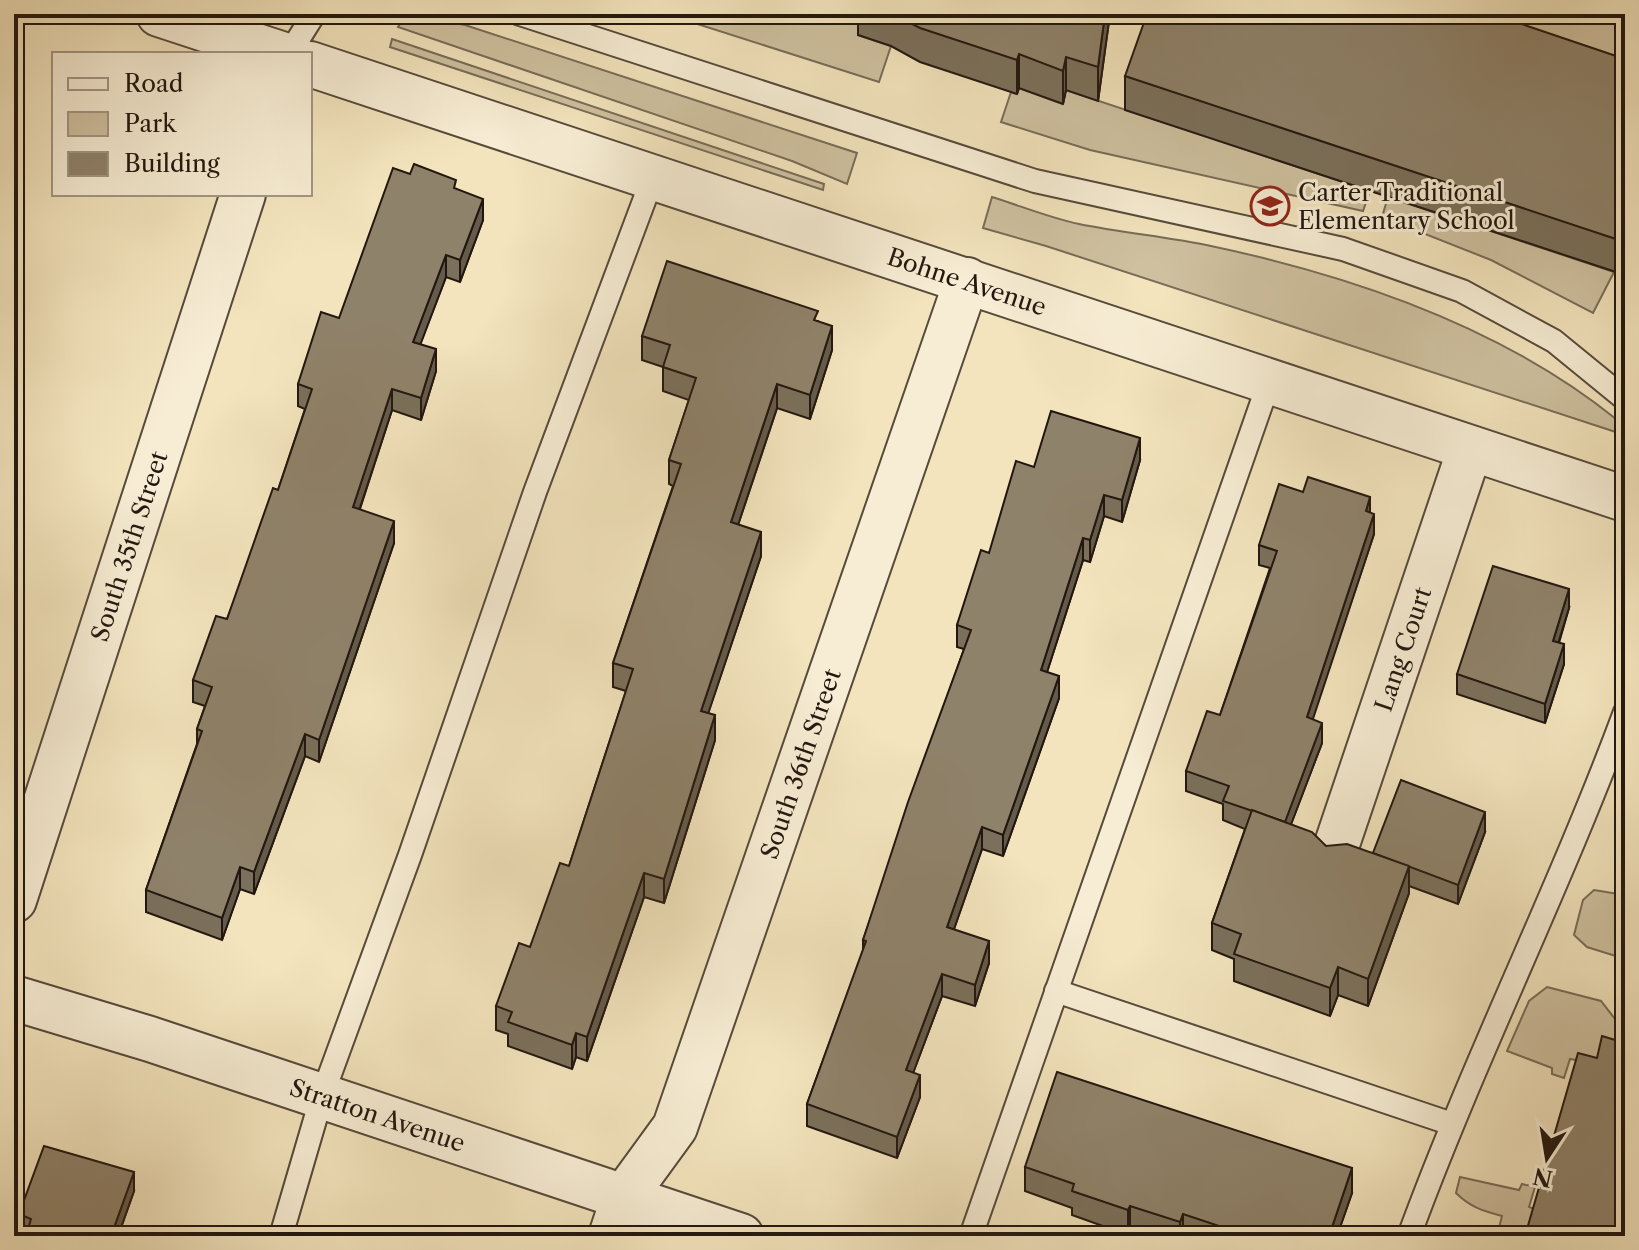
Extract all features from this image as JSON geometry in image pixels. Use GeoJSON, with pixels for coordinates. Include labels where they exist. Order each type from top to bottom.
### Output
{"type":"FeatureCollection","features":[{"type":"Feature","properties":{"kind":"street"},"geometry":{"type":"LineString","coordinates":[[159,14],[275,52]]}},
{"type":"Feature","properties":{"kind":"street","name":"Bohne Avenue"},"geometry":{"type":"LineString","coordinates":[[312,65],[1625,499]]}},
{"type":"Feature","properties":{"kind":"street","name":"South 35th Street"},"geometry":{"type":"LineString","coordinates":[[14,900],[28,810],[242,196]]}},
{"type":"Feature","properties":{"kind":"street","name":"South 36th Street"},"geometry":{"type":"LineString","coordinates":[[617,1216],[675,1127],[967,280]]}},
{"type":"Feature","properties":{"kind":"street","name":"Lang Court"},"geometry":{"type":"LineString","coordinates":[[1335,850],[1470,449]]}},
{"type":"Feature","properties":{"kind":"street","name":"Stratton Avenue"},"geometry":{"type":"LineString","coordinates":[[14,998],[322,1096],[617,1216],[741,1236]]}},
{"type":"Feature","properties":{"kind":"lane"},"geometry":{"type":"LineString","coordinates":[[290,52],[314,14]]}},
{"type":"Feature","properties":{"kind":"lane"},"geometry":{"type":"LineString","coordinates":[[520,14],[1035,181],[1343,249],[1462,291],[1554,341],[1625,399]]}},
{"type":"Feature","properties":{"kind":"lane"},"geometry":{"type":"LineString","coordinates":[[281,1236],[322,1096],[410,855],[535,492],[653,177]]}},
{"type":"Feature","properties":{"kind":"lane"},"geometry":{"type":"LineString","coordinates":[[971,1236],[1269,382]]}},
{"type":"Feature","properties":{"kind":"lane"},"geometry":{"type":"LineString","coordinates":[[1409,1236],[1477,1059],[1526,957],[1625,712]]}},
{"type":"Feature","properties":{"kind":"lane"},"geometry":{"type":"LineString","coordinates":[[1056,991],[1452,1124]]}},
{"type":"Feature","properties":{"kind":"green space"},"geometry":{"type":"Polygon","coordinates":[[[406,14],[465,25],[857,153],[847,184],[792,161],[398,27],[406,14]]]}},
{"type":"Feature","properties":{"kind":"green space"},"geometry":{"type":"Polygon","coordinates":[[[666,14],[840,14],[862,21],[858,35],[891,46],[879,82],[666,14]]]}},
{"type":"Feature","properties":{"kind":"green space"},"geometry":{"type":"Polygon","coordinates":[[[1428,14],[1625,14],[1625,92],[1428,14]]]}},
{"type":"Feature","properties":{"kind":"green space"},"geometry":{"type":"Polygon","coordinates":[[[392,39],[824,184],[823,190],[390,47],[392,39]]]}},
{"type":"Feature","properties":{"kind":"green space"},"geometry":{"type":"Polygon","coordinates":[[[1019,88],[1062,104],[1066,90],[1370,191],[1363,211],[1090,150],[1001,122],[1011,92],[1016,94],[1019,88]]]}},
{"type":"Feature","properties":{"kind":"green space"},"geometry":{"type":"Polygon","coordinates":[[[992,197],[1079,224],[1264,258],[1424,309],[1525,357],[1572,386],[1625,427],[1625,435],[983,228],[992,197]]]}},
{"type":"Feature","properties":{"kind":"green space"},"geometry":{"type":"Polygon","coordinates":[[[1388,197],[1614,272],[1593,313],[1491,260],[1382,217],[1388,197]]]}},
{"type":"Feature","properties":{"kind":"green space"},"geometry":{"type":"Polygon","coordinates":[[[1594,890],[1625,895],[1625,959],[1587,947],[1574,935],[1583,900],[1594,890]]]}},
{"type":"Feature","properties":{"kind":"green space"},"geometry":{"type":"Polygon","coordinates":[[[1547,987],[1601,1001],[1615,1019],[1625,1022],[1625,1069],[1570,1059],[1564,1078],[1552,1074],[1552,1068],[1507,1051],[1529,1001],[1547,987]]]}},
{"type":"Feature","properties":{"kind":"green space"},"geometry":{"type":"Polygon","coordinates":[[[1460,1177],[1519,1190],[1522,1184],[1535,1187],[1529,1207],[1558,1219],[1546,1236],[1497,1236],[1502,1216],[1477,1208],[1456,1193],[1460,1177]]]}},
{"type":"Feature","properties":{"kind":"building"},"geometry":{"type":"Polygon","coordinates":[[[893,14],[1105,14],[1098,67],[1066,57],[1063,71],[1019,54],[1017,60],[920,28],[893,14]]]}},
{"type":"Feature","properties":{"kind":"building"},"geometry":{"type":"Polygon","coordinates":[[[1147,14],[1492,14],[1625,59],[1625,242],[1125,76],[1147,14]]]}},
{"type":"Feature","properties":{"kind":"building"},"geometry":{"type":"Polygon","coordinates":[[[414,164],[456,180],[454,188],[483,199],[460,260],[446,255],[413,342],[436,349],[421,398],[392,389],[353,507],[394,521],[319,740],[305,734],[254,872],[240,867],[222,918],[146,890],[202,731],[197,729],[212,687],[193,680],[216,616],[227,619],[273,488],[278,490],[312,389],[298,384],[321,312],[339,318],[393,168],[410,174],[414,164]]]}},
{"type":"Feature","properties":{"kind":"building"},"geometry":{"type":"Polygon","coordinates":[[[667,261],[818,311],[814,320],[832,326],[810,395],[777,384],[731,522],[761,532],[701,711],[715,715],[664,879],[644,873],[587,1037],[576,1033],[572,1045],[508,1022],[512,1012],[496,1006],[519,943],[530,947],[560,863],[569,866],[633,669],[613,663],[681,464],[669,460],[696,378],[663,367],[670,345],[642,336],[667,261]]]}},
{"type":"Feature","properties":{"kind":"building"},"geometry":{"type":"Polygon","coordinates":[[[1051,411],[1140,438],[1122,500],[1104,495],[1090,540],[1083,538],[1041,670],[1059,676],[1003,835],[982,827],[947,927],[989,941],[975,985],[942,974],[906,1070],[920,1075],[897,1137],[807,1104],[866,941],[863,940],[908,802],[971,630],[957,625],[981,550],[989,553],[1016,461],[1034,467],[1051,411]]]}},
{"type":"Feature","properties":{"kind":"building"},"geometry":{"type":"Polygon","coordinates":[[[1308,477],[1370,497],[1366,511],[1374,514],[1307,717],[1322,723],[1285,822],[1223,801],[1229,786],[1186,771],[1207,711],[1220,715],[1277,551],[1259,545],[1279,484],[1303,492],[1308,477]]]}},
{"type":"Feature","properties":{"kind":"building"},"geometry":{"type":"Polygon","coordinates":[[[1493,566],[1569,589],[1553,641],[1564,644],[1545,704],[1457,674],[1493,566]]]}},
{"type":"Feature","properties":{"kind":"building"},"geometry":{"type":"Polygon","coordinates":[[[1401,780],[1485,812],[1458,885],[1373,853],[1401,780]]]}},
{"type":"Feature","properties":{"kind":"building"},"geometry":{"type":"Polygon","coordinates":[[[1252,810],[1312,832],[1326,846],[1347,844],[1409,866],[1368,979],[1338,967],[1330,988],[1234,954],[1241,934],[1212,923],[1252,810]]]}},
{"type":"Feature","properties":{"kind":"building"},"geometry":{"type":"Polygon","coordinates":[[[1602,1036],[1625,1043],[1625,1236],[1525,1236],[1578,1053],[1597,1058],[1602,1036]]]}},
{"type":"Feature","properties":{"kind":"building"},"geometry":{"type":"Polygon","coordinates":[[[1057,1072],[1352,1168],[1329,1236],[1249,1236],[1183,1214],[1180,1222],[1130,1206],[1128,1210],[1072,1191],[1074,1184],[1025,1167],[1057,1072]]]}},
{"type":"Feature","properties":{"kind":"building"},"geometry":{"type":"Polygon","coordinates":[[[44,1146],[134,1172],[111,1236],[26,1236],[31,1219],[19,1214],[44,1146]]]}},
{"type":"Feature","properties":{"kind":"place","name":"Carter Traditional Elementary School"},"geometry":{"type":"Point","coordinates":[1270,206]}}]}
